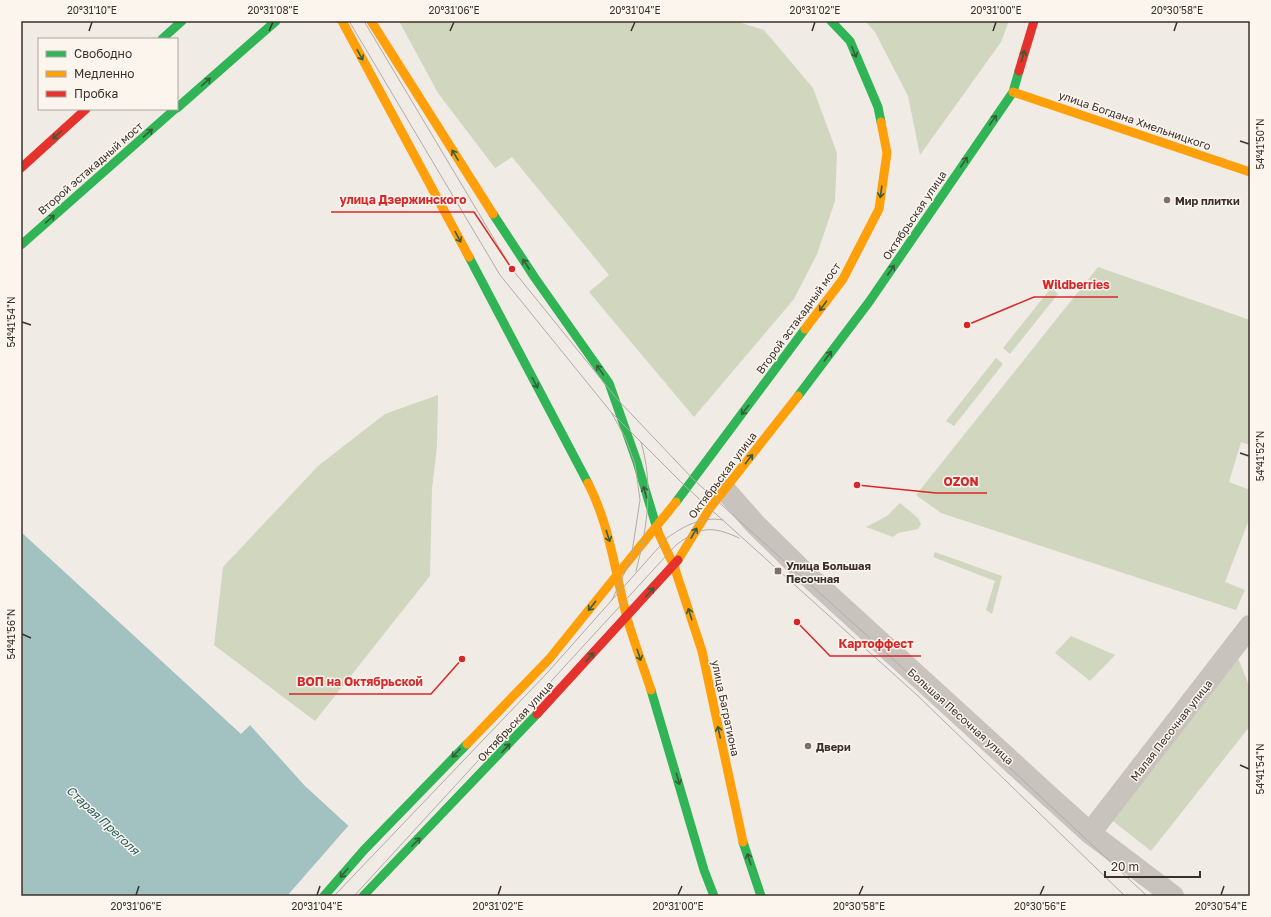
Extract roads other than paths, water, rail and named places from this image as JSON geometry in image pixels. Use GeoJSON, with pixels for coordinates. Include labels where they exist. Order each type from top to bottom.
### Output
{"type":"FeatureCollection","features":[{"type":"Feature","properties":{"kind":"main road"},"geometry":{"type":"LineString","coordinates":[[163,38],[182,21]]}},
{"type":"Feature","properties":{"kind":"main road","name":"Второй эстакадный мост"},"geometry":{"type":"LineString","coordinates":[[178,106],[276,21]]}},
{"type":"Feature","properties":{"kind":"main road"},"geometry":{"type":"LineString","coordinates":[[342,21],[506,327],[596,499],[610,540],[627,618],[656,704],[704,870],[714,896]]}},
{"type":"Feature","properties":{"kind":"main road","name":"улица Багратиона"},"geometry":{"type":"LineString","coordinates":[[371,21],[460,163],[535,278],[609,383],[637,462],[656,529],[674,566],[702,652],[740,833],[761,896]]}},
{"type":"Feature","properties":{"kind":"main road","name":"Второй эстакадный мост"},"geometry":{"type":"LineString","coordinates":[[676,501],[843,280],[879,210],[886,153],[878,107],[850,42],[831,21]]}},
{"type":"Feature","properties":{"kind":"main road","name":"Октябрьская улица"},"geometry":{"type":"LineString","coordinates":[[364,896],[388,869],[444,813],[674,566],[701,520],[869,302],[1013,92],[1034,21]]}},
{"type":"Feature","properties":{"kind":"main road","name":"улица Богдана Хмельницкого"},"geometry":{"type":"LineString","coordinates":[[1013,92],[1250,172]]}},
{"type":"Feature","properties":{"kind":"main road"},"geometry":{"type":"LineString","coordinates":[[21,168],[85,110]]}},
{"type":"Feature","properties":{"kind":"main road","name":"Второй эстакадный мост"},"geometry":{"type":"LineString","coordinates":[[21,245],[174,110]]}},
{"type":"Feature","properties":{"kind":"main road","name":"Октябрьская улица"},"geometry":{"type":"LineString","coordinates":[[324,896],[364,850],[550,658],[656,529],[676,501]]}},
{"type":"Feature","properties":{"kind":"street","name":"Большая Песочная улица"},"geometry":{"type":"LineString","coordinates":[[725,490],[755,524],[808,575],[1090,833],[1173,896]]}},
{"type":"Feature","properties":{"kind":"street","name":"Малая Песочная улица"},"geometry":{"type":"LineString","coordinates":[[1090,833],[1250,626]]}},
{"type":"Feature","properties":{"kind":"water","name":"Старая Преголя"},"geometry":{"type":"Polygon","coordinates":[[[21,532],[241,734],[250,725],[305,786],[425,896],[21,896],[21,532]]]}},
{"type":"Feature","properties":{"kind":"tram line"},"geometry":{"type":"LineString","coordinates":[[349,21],[500,275],[611,412],[625,437],[635,464],[640,500],[631,559],[612,600]]}},
{"type":"Feature","properties":{"kind":"tram line"},"geometry":{"type":"LineString","coordinates":[[364,21],[512,269],[618,400],[693,479],[893,659],[1147,896]]}},
{"type":"Feature","properties":{"kind":"tram line"},"geometry":{"type":"LineString","coordinates":[[611,412],[686,487],[918,696],[1125,896]]}},
{"type":"Feature","properties":{"kind":"tram line"},"geometry":{"type":"LineString","coordinates":[[636,571],[648,507],[647,475],[641,442]]}},
{"type":"Feature","properties":{"kind":"tram line"},"geometry":{"type":"LineString","coordinates":[[334,896],[548,672],[667,538],[694,523],[708,519],[723,520]]}},
{"type":"Feature","properties":{"kind":"tram line"},"geometry":{"type":"LineString","coordinates":[[354,896],[676,545],[692,534],[706,530],[721,531],[739,538]]}},
{"type":"Feature","properties":{"kind":"place","name":"Мир плитки"},"geometry":{"type":"Point","coordinates":[1167,200]}},
{"type":"Feature","properties":{"kind":"place","name":"улица Дзержинского"},"geometry":{"type":"Point","coordinates":[512,269]}},
{"type":"Feature","properties":{"kind":"place","name":"Wildberries"},"geometry":{"type":"Point","coordinates":[967,325]}},
{"type":"Feature","properties":{"kind":"place","name":"OZON"},"geometry":{"type":"Point","coordinates":[857,485]}},
{"type":"Feature","properties":{"kind":"place","name":"Улица Большая Песочная"},"geometry":{"type":"Point","coordinates":[778,571]}},
{"type":"Feature","properties":{"kind":"place","name":"Картоффест"},"geometry":{"type":"Point","coordinates":[797,622]}},
{"type":"Feature","properties":{"kind":"place","name":"ВОП на Октябрьской"},"geometry":{"type":"Point","coordinates":[462,659]}},
{"type":"Feature","properties":{"kind":"place","name":"Двери"},"geometry":{"type":"Point","coordinates":[808,746]}}]}
